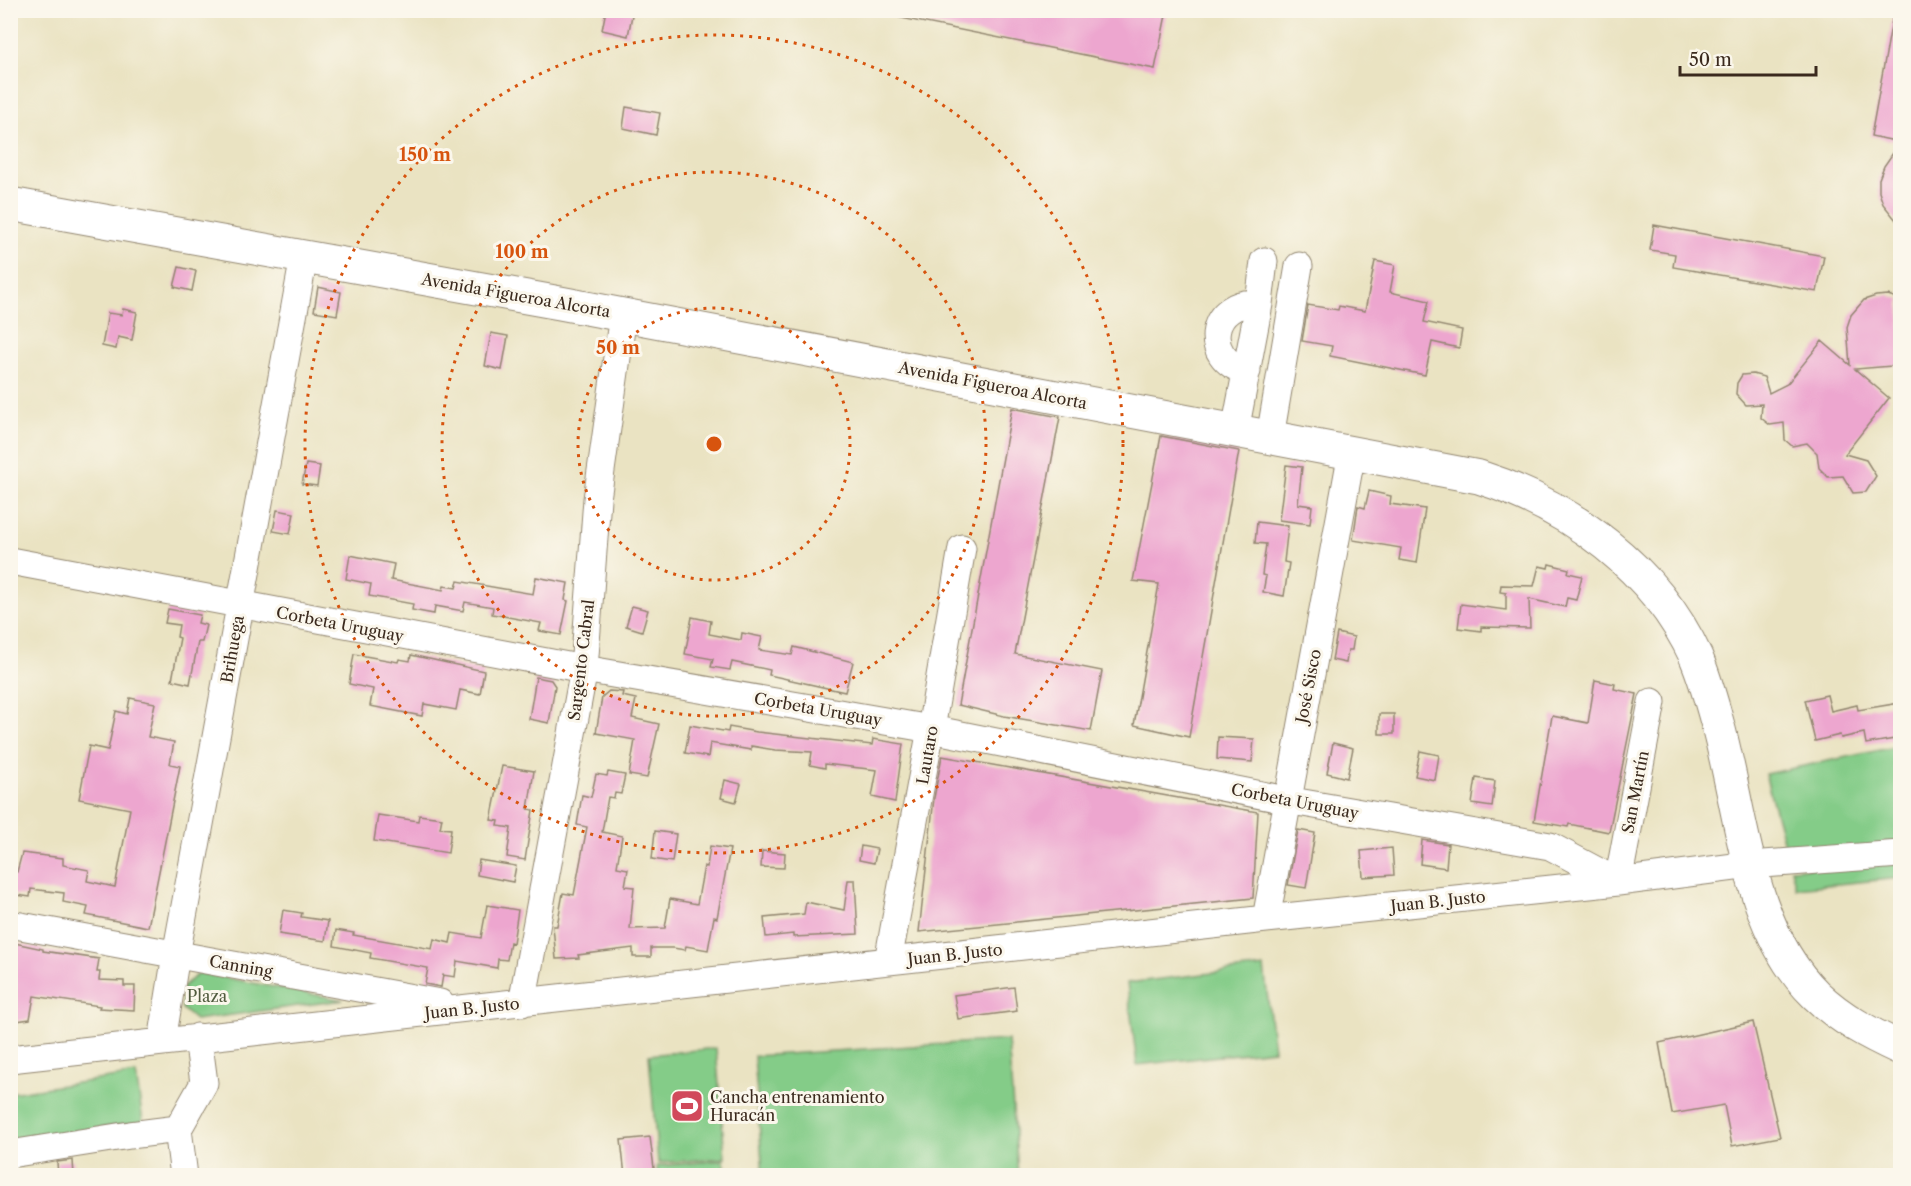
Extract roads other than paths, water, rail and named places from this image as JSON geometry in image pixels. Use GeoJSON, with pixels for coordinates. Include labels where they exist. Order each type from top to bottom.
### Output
{"type":"FeatureCollection","features":[{"type":"Feature","properties":{"kind":"main road","name":"Avenida Figueroa Alcorta"},"geometry":{"type":"LineString","coordinates":[[10,204],[624,315],[1270,437],[1479,477],[1522,492],[1558,511],[1611,548],[1641,577],[1663,604],[1696,657],[1704,679],[1723,743],[1750,865],[1766,918],[1790,963],[1802,980],[1834,1010],[1855,1026],[1900,1048]]}},
{"type":"Feature","properties":{"kind":"street","name":"Brihuega"},"geometry":{"type":"LineString","coordinates":[[162,1041],[304,257]]}},
{"type":"Feature","properties":{"kind":"street"},"geometry":{"type":"LineString","coordinates":[[1235,431],[1259,304],[1264,261]]}},
{"type":"Feature","properties":{"kind":"street"},"geometry":{"type":"LineString","coordinates":[[1270,437],[1299,266]]}},
{"type":"Feature","properties":{"kind":"street"},"geometry":{"type":"LineString","coordinates":[[1247,371],[1227,362],[1220,353],[1216,342],[1216,331],[1227,311],[1237,305],[1259,304]]}},
{"type":"Feature","properties":{"kind":"street","name":"Sargento Cabral"},"geometry":{"type":"LineString","coordinates":[[522,1003],[584,669],[597,499],[624,315]]}},
{"type":"Feature","properties":{"kind":"street","name":"José Sisco"},"geometry":{"type":"LineString","coordinates":[[1266,919],[1286,800],[1352,453]]}},
{"type":"Feature","properties":{"kind":"street","name":"Lautaro"},"geometry":{"type":"LineString","coordinates":[[888,961],[932,729],[962,548]]}},
{"type":"Feature","properties":{"kind":"street","name":"Corbeta Uruguay"},"geometry":{"type":"LineString","coordinates":[[10,561],[584,669],[932,729],[1286,800],[1550,846],[1618,882]]}},
{"type":"Feature","properties":{"kind":"street","name":"San Martín"},"geometry":{"type":"LineString","coordinates":[[1618,882],[1652,702]]}},
{"type":"Feature","properties":{"kind":"street","name":"Juan B. Justo"},"geometry":{"type":"LineString","coordinates":[[10,1059],[1618,882],[1750,865],[1900,854]]}},
{"type":"Feature","properties":{"kind":"street","name":"Canning"},"geometry":{"type":"LineString","coordinates":[[10,924],[471,1009]]}},
{"type":"Feature","properties":{"kind":"street"},"geometry":{"type":"LineString","coordinates":[[184,1176],[178,1130],[204,1083],[198,1037]]}},
{"type":"Feature","properties":{"kind":"street"},"geometry":{"type":"LineString","coordinates":[[10,1154],[130,1135],[178,1130]]}},
{"type":"Feature","properties":{"kind":"place","name":"Cancha entrenamiento Huracán"},"geometry":{"type":"Point","coordinates":[687,1106]}},
{"type":"Feature","properties":{"kind":"park label","name":"Plaza"},"geometry":{"type":"Point","coordinates":[207,996]}}]}
